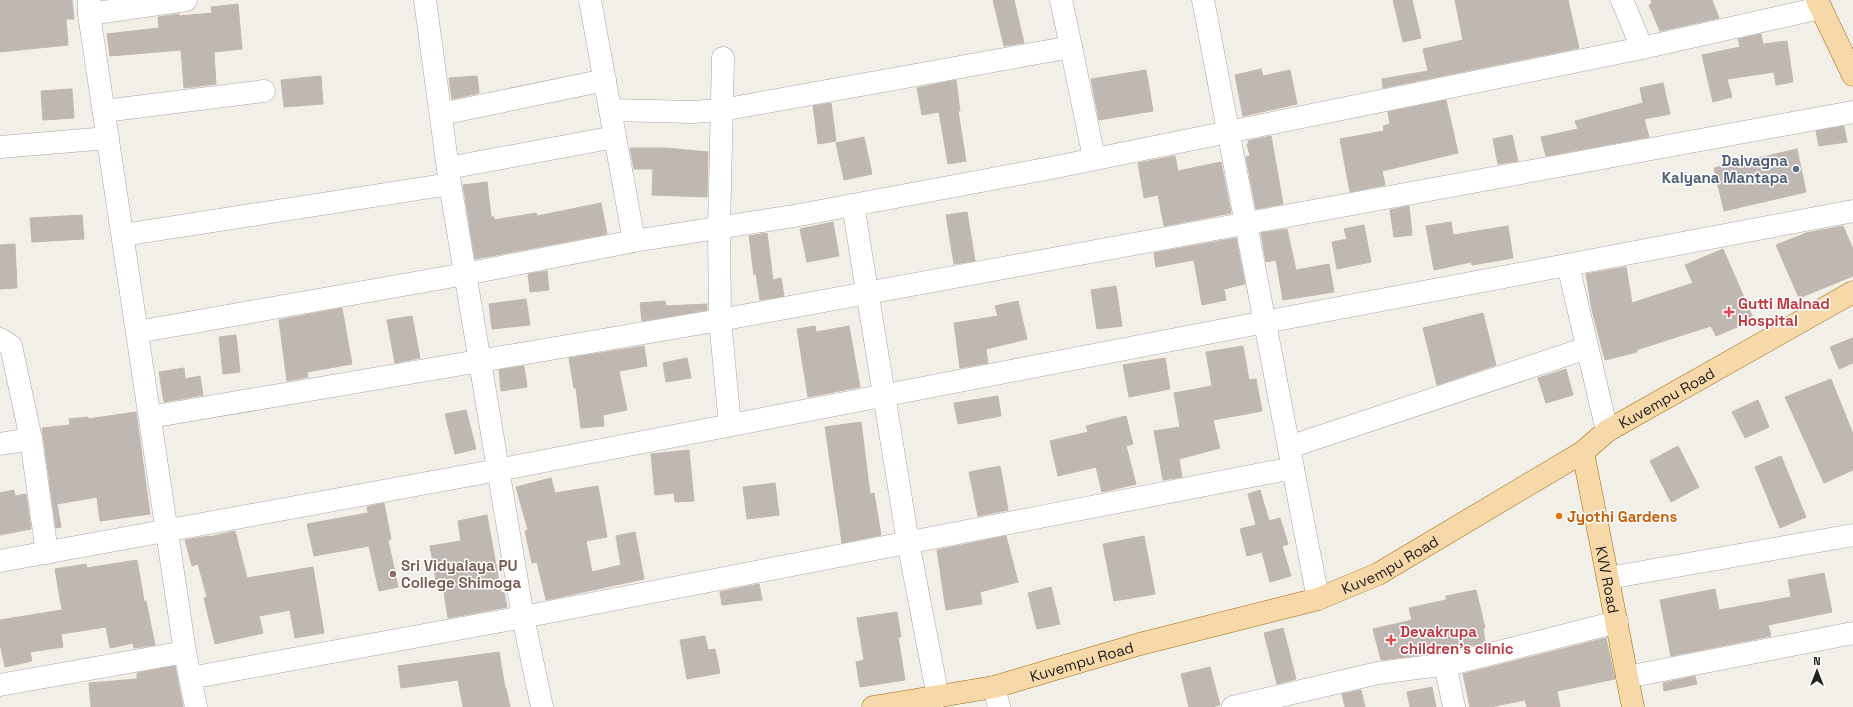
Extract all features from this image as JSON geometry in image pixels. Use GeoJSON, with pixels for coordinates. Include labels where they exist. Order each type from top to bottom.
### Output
{"type":"FeatureCollection","features":[{"type":"Feature","properties":{"kind":"main road"},"geometry":{"type":"LineString","coordinates":[[1818,4],[1853,75]]}},
{"type":"Feature","properties":{"kind":"main road","name":"Kuvempu Road"},"geometry":{"type":"LineString","coordinates":[[873,707],[938,697],[996,697],[1140,644],[1318,599],[1378,574],[1583,452],[1607,431],[1853,292]]}},
{"type":"Feature","properties":{"kind":"main road","name":"KVV Road"},"geometry":{"type":"LineString","coordinates":[[1583,452],[1633,707]]}},
{"type":"Feature","properties":{"kind":"street"},"geometry":{"type":"LineString","coordinates":[[186,0],[89,7],[167,531],[190,678],[196,707]]}},
{"type":"Feature","properties":{"kind":"street"},"geometry":{"type":"LineString","coordinates":[[425,0],[449,176],[465,274],[523,617],[542,707]]}},
{"type":"Feature","properties":{"kind":"street"},"geometry":{"type":"LineString","coordinates":[[590,0],[634,241]]}},
{"type":"Feature","properties":{"kind":"street"},"geometry":{"type":"LineString","coordinates":[[1061,0],[1094,158]]}},
{"type":"Feature","properties":{"kind":"street"},"geometry":{"type":"LineString","coordinates":[[1203,0],[1318,599]]}},
{"type":"Feature","properties":{"kind":"street"},"geometry":{"type":"LineString","coordinates":[[1622,0],[1642,48]]}},
{"type":"Feature","properties":{"kind":"street"},"geometry":{"type":"LineString","coordinates":[[137,332],[465,274],[634,241],[853,205],[1051,168],[1094,158],[1228,133],[1642,48],[1818,4]]}},
{"type":"Feature","properties":{"kind":"street"},"geometry":{"type":"LineString","coordinates":[[610,110],[693,112],[722,110],[1072,47]]}},
{"type":"Feature","properties":{"kind":"street"},"geometry":{"type":"LineString","coordinates":[[723,58],[719,228],[720,320],[730,425]]}},
{"type":"Feature","properties":{"kind":"street"},"geometry":{"type":"LineString","coordinates":[[441,114],[605,80]]}},
{"type":"Feature","properties":{"kind":"street"},"geometry":{"type":"LineString","coordinates":[[104,111],[264,91]]}},
{"type":"Feature","properties":{"kind":"street"},"geometry":{"type":"LineString","coordinates":[[150,417],[720,320],[1246,222],[1853,112]]}},
{"type":"Feature","properties":{"kind":"street"},"geometry":{"type":"LineString","coordinates":[[123,235],[449,176],[615,136]]}},
{"type":"Feature","properties":{"kind":"street"},"geometry":{"type":"LineString","coordinates":[[0,147],[108,138]]}},
{"type":"Feature","properties":{"kind":"street"},"geometry":{"type":"LineString","coordinates":[[853,205],[908,542],[938,697]]}},
{"type":"Feature","properties":{"kind":"street"},"geometry":{"type":"LineString","coordinates":[[0,561],[498,470],[1568,264],[1853,211]]}},
{"type":"Feature","properties":{"kind":"street"},"geometry":{"type":"LineString","coordinates":[[1568,264],[1607,431]]}},
{"type":"Feature","properties":{"kind":"street"},"geometry":{"type":"LineString","coordinates":[[0,339],[11,346],[31,439],[47,553]]}},
{"type":"Feature","properties":{"kind":"street"},"geometry":{"type":"LineString","coordinates":[[190,678],[523,617],[908,542],[1291,458],[1587,348]]}},
{"type":"Feature","properties":{"kind":"street"},"geometry":{"type":"LineString","coordinates":[[0,444],[31,439]]}},
{"type":"Feature","properties":{"kind":"street"},"geometry":{"type":"LineString","coordinates":[[1608,578],[1853,535]]}},
{"type":"Feature","properties":{"kind":"street"},"geometry":{"type":"LineString","coordinates":[[1233,707],[1378,673],[1445,664],[1617,622]]}},
{"type":"Feature","properties":{"kind":"street"},"geometry":{"type":"LineString","coordinates":[[1627,677],[1853,633]]}},
{"type":"Feature","properties":{"kind":"street"},"geometry":{"type":"LineString","coordinates":[[0,685],[186,652]]}},
{"type":"Feature","properties":{"kind":"street"},"geometry":{"type":"LineString","coordinates":[[1445,664],[1454,707]]}},
{"type":"Feature","properties":{"kind":"building"},"geometry":{"type":"Polygon","coordinates":[[[0,0],[72,0],[74,19],[66,19],[68,45],[0,52],[0,0]]]}},
{"type":"Feature","properties":{"kind":"building"},"geometry":{"type":"Polygon","coordinates":[[[993,0],[1014,0],[1024,43],[1004,46],[993,0]]]}},
{"type":"Feature","properties":{"kind":"building"},"geometry":{"type":"Polygon","coordinates":[[[1393,0],[1412,0],[1421,38],[1403,42],[1393,0]]]}},
{"type":"Feature","properties":{"kind":"building"},"geometry":{"type":"Polygon","coordinates":[[[1455,0],[1568,0],[1579,48],[1383,88],[1382,79],[1428,71],[1423,49],[1463,40],[1455,0]]]}},
{"type":"Feature","properties":{"kind":"building"},"geometry":{"type":"Polygon","coordinates":[[[1651,0],[1712,0],[1719,18],[1660,31],[1649,5],[1652,3],[1651,0]]]}},
{"type":"Feature","properties":{"kind":"building"},"geometry":{"type":"Polygon","coordinates":[[[238,4],[242,49],[214,52],[216,84],[184,88],[181,50],[110,56],[107,34],[159,28],[158,17],[179,14],[179,16],[212,13],[211,7],[238,4]]]}},
{"type":"Feature","properties":{"kind":"building"},"geometry":{"type":"Polygon","coordinates":[[[1761,34],[1763,44],[1787,41],[1793,82],[1776,85],[1774,72],[1727,79],[1732,97],[1713,102],[1702,55],[1740,47],[1738,39],[1761,34]]]}},
{"type":"Feature","properties":{"kind":"building"},"geometry":{"type":"Polygon","coordinates":[[[1261,69],[1263,76],[1290,70],[1297,104],[1243,116],[1235,75],[1261,69]]]}},
{"type":"Feature","properties":{"kind":"building"},"geometry":{"type":"Polygon","coordinates":[[[1146,70],[1153,111],[1099,120],[1091,79],[1146,70]]]}},
{"type":"Feature","properties":{"kind":"building"},"geometry":{"type":"Polygon","coordinates":[[[321,76],[323,104],[284,107],[281,80],[321,76]]]}},
{"type":"Feature","properties":{"kind":"building"},"geometry":{"type":"Polygon","coordinates":[[[477,76],[479,93],[452,99],[449,78],[477,76]]]}},
{"type":"Feature","properties":{"kind":"building"},"geometry":{"type":"Polygon","coordinates":[[[956,80],[960,111],[958,111],[966,161],[948,164],[939,112],[922,115],[917,88],[956,80]]]}},
{"type":"Feature","properties":{"kind":"building"},"geometry":{"type":"Polygon","coordinates":[[[1663,83],[1670,114],[1644,119],[1649,137],[1546,156],[1541,137],[1578,129],[1575,121],[1643,103],[1640,88],[1663,83]]]}},
{"type":"Feature","properties":{"kind":"building"},"geometry":{"type":"Polygon","coordinates":[[[72,89],[74,118],[43,120],[41,91],[72,89]]]}},
{"type":"Feature","properties":{"kind":"building"},"geometry":{"type":"Polygon","coordinates":[[[1446,100],[1458,153],[1382,171],[1385,185],[1350,192],[1340,139],[1384,131],[1383,126],[1390,124],[1388,112],[1446,100]]]}},
{"type":"Feature","properties":{"kind":"building"},"geometry":{"type":"Polygon","coordinates":[[[831,103],[836,141],[818,144],[813,106],[831,103]]]}},
{"type":"Feature","properties":{"kind":"building"},"geometry":{"type":"Polygon","coordinates":[[[1844,126],[1847,142],[1819,146],[1816,131],[1844,126]]]}},
{"type":"Feature","properties":{"kind":"building"},"geometry":{"type":"Polygon","coordinates":[[[1512,135],[1518,161],[1498,164],[1493,139],[1512,135]]]}},
{"type":"Feature","properties":{"kind":"building"},"geometry":{"type":"Polygon","coordinates":[[[1271,136],[1283,204],[1256,209],[1246,157],[1250,156],[1247,144],[1249,144],[1248,141],[1271,136]]]}},
{"type":"Feature","properties":{"kind":"building"},"geometry":{"type":"Polygon","coordinates":[[[864,137],[872,174],[844,180],[836,143],[864,137]]]}},
{"type":"Feature","properties":{"kind":"building"},"geometry":{"type":"Polygon","coordinates":[[[630,148],[667,148],[708,152],[707,197],[652,195],[653,169],[634,169],[630,148]]]}},
{"type":"Feature","properties":{"kind":"building"},"geometry":{"type":"Polygon","coordinates":[[[1797,149],[1806,192],[1724,211],[1714,168],[1797,149]]]}},
{"type":"Feature","properties":{"kind":"building"},"geometry":{"type":"Polygon","coordinates":[[[1175,156],[1178,171],[1221,162],[1231,213],[1164,226],[1158,195],[1144,198],[1138,163],[1175,156]]]}},
{"type":"Feature","properties":{"kind":"building"},"geometry":{"type":"Polygon","coordinates":[[[487,182],[491,217],[494,217],[494,220],[536,213],[537,216],[601,203],[607,234],[475,259],[463,185],[487,182]]]}},
{"type":"Feature","properties":{"kind":"building"},"geometry":{"type":"Polygon","coordinates":[[[1409,206],[1412,235],[1394,237],[1390,210],[1409,206]]]}},
{"type":"Feature","properties":{"kind":"building"},"geometry":{"type":"Polygon","coordinates":[[[967,212],[975,261],[954,264],[946,215],[967,212]]]}},
{"type":"Feature","properties":{"kind":"building"},"geometry":{"type":"Polygon","coordinates":[[[82,215],[84,239],[32,242],[30,218],[82,215]]]}},
{"type":"Feature","properties":{"kind":"building"},"geometry":{"type":"Polygon","coordinates":[[[833,222],[839,256],[807,262],[800,229],[833,222]]]}},
{"type":"Feature","properties":{"kind":"building"},"geometry":{"type":"Polygon","coordinates":[[[1451,222],[1453,235],[1508,226],[1513,258],[1472,265],[1471,262],[1434,270],[1426,226],[1451,222]]]}},
{"type":"Feature","properties":{"kind":"building"},"geometry":{"type":"Polygon","coordinates":[[[1364,225],[1371,262],[1337,269],[1332,242],[1347,239],[1344,229],[1364,225]]]}},
{"type":"Feature","properties":{"kind":"building"},"geometry":{"type":"Polygon","coordinates":[[[1843,226],[1853,249],[1853,276],[1799,298],[1776,245],[1806,233],[1843,226]]]}},
{"type":"Feature","properties":{"kind":"building"},"geometry":{"type":"Polygon","coordinates":[[[1287,229],[1296,270],[1329,264],[1334,292],[1283,300],[1276,260],[1266,262],[1261,233],[1287,229]]]}},
{"type":"Feature","properties":{"kind":"building"},"geometry":{"type":"Polygon","coordinates":[[[767,233],[773,280],[781,278],[784,296],[760,300],[756,274],[754,275],[749,236],[767,233]]]}},
{"type":"Feature","properties":{"kind":"building"},"geometry":{"type":"Polygon","coordinates":[[[1236,238],[1245,284],[1224,289],[1226,300],[1202,305],[1194,260],[1156,267],[1154,253],[1236,238]]]}},
{"type":"Feature","properties":{"kind":"building"},"geometry":{"type":"Polygon","coordinates":[[[15,244],[17,288],[0,289],[0,245],[15,244]]]}},
{"type":"Feature","properties":{"kind":"building"},"geometry":{"type":"Polygon","coordinates":[[[1723,249],[1754,320],[1716,336],[1711,326],[1636,350],[1637,352],[1605,360],[1592,310],[1586,274],[1626,267],[1632,303],[1693,283],[1685,265],[1723,249]]]}},
{"type":"Feature","properties":{"kind":"building"},"geometry":{"type":"Polygon","coordinates":[[[547,271],[549,290],[530,292],[528,274],[547,271]]]}},
{"type":"Feature","properties":{"kind":"building"},"geometry":{"type":"Polygon","coordinates":[[[1116,286],[1122,326],[1097,329],[1091,290],[1116,286]]]}},
{"type":"Feature","properties":{"kind":"building"},"geometry":{"type":"Polygon","coordinates":[[[526,299],[530,325],[492,329],[489,304],[526,299]]]}},
{"type":"Feature","properties":{"kind":"building"},"geometry":{"type":"Polygon","coordinates":[[[665,301],[666,306],[707,304],[707,310],[642,321],[640,303],[665,301]]]}},
{"type":"Feature","properties":{"kind":"building"},"geometry":{"type":"Polygon","coordinates":[[[1018,301],[1027,339],[986,349],[988,363],[960,368],[954,323],[998,316],[995,306],[1018,301]]]}},
{"type":"Feature","properties":{"kind":"building"},"geometry":{"type":"Polygon","coordinates":[[[342,308],[352,364],[307,372],[308,377],[287,381],[279,320],[342,308]]]}},
{"type":"Feature","properties":{"kind":"building"},"geometry":{"type":"Polygon","coordinates":[[[1483,313],[1496,365],[1437,385],[1423,328],[1483,313]]]}},
{"type":"Feature","properties":{"kind":"building"},"geometry":{"type":"Polygon","coordinates":[[[412,316],[420,358],[395,363],[387,320],[412,316]]]}},
{"type":"Feature","properties":{"kind":"building"},"geometry":{"type":"Polygon","coordinates":[[[815,326],[816,332],[849,326],[860,387],[808,397],[797,329],[815,326]]]}},
{"type":"Feature","properties":{"kind":"building"},"geometry":{"type":"Polygon","coordinates":[[[236,335],[240,372],[223,374],[219,337],[236,335]]]}},
{"type":"Feature","properties":{"kind":"building"},"geometry":{"type":"Polygon","coordinates":[[[1853,338],[1853,363],[1839,369],[1830,347],[1853,338]]]}},
{"type":"Feature","properties":{"kind":"building"},"geometry":{"type":"Polygon","coordinates":[[[644,346],[647,366],[619,371],[627,410],[603,415],[604,426],[581,428],[576,388],[574,388],[569,358],[644,346]]]}},
{"type":"Feature","properties":{"kind":"building"},"geometry":{"type":"Polygon","coordinates":[[[1243,346],[1249,380],[1256,379],[1262,411],[1213,420],[1220,448],[1179,459],[1182,477],[1163,480],[1154,431],[1180,427],[1174,393],[1212,386],[1206,352],[1243,346]]]}},
{"type":"Feature","properties":{"kind":"building"},"geometry":{"type":"Polygon","coordinates":[[[687,358],[691,378],[666,382],[663,363],[687,358]]]}},
{"type":"Feature","properties":{"kind":"building"},"geometry":{"type":"Polygon","coordinates":[[[1165,358],[1170,389],[1129,397],[1123,365],[1165,358]]]}},
{"type":"Feature","properties":{"kind":"building"},"geometry":{"type":"Polygon","coordinates":[[[524,366],[527,387],[501,391],[499,370],[524,366]]]}},
{"type":"Feature","properties":{"kind":"building"},"geometry":{"type":"Polygon","coordinates":[[[184,368],[185,379],[200,376],[203,395],[164,402],[159,372],[184,368]]]}},
{"type":"Feature","properties":{"kind":"building"},"geometry":{"type":"Polygon","coordinates":[[[1566,369],[1573,395],[1546,403],[1538,378],[1566,369]]]}},
{"type":"Feature","properties":{"kind":"building"},"geometry":{"type":"Polygon","coordinates":[[[1831,379],[1853,434],[1853,470],[1824,483],[1785,397],[1831,379]]]}},
{"type":"Feature","properties":{"kind":"building"},"geometry":{"type":"Polygon","coordinates":[[[998,396],[1001,416],[958,424],[954,403],[998,396]]]}},
{"type":"Feature","properties":{"kind":"building"},"geometry":{"type":"Polygon","coordinates":[[[1758,400],[1769,427],[1745,438],[1732,412],[1758,400]]]}},
{"type":"Feature","properties":{"kind":"building"},"geometry":{"type":"Polygon","coordinates":[[[466,410],[476,449],[455,454],[445,414],[466,410]]]}},
{"type":"Feature","properties":{"kind":"building"},"geometry":{"type":"Polygon","coordinates":[[[136,412],[150,514],[100,521],[97,497],[57,504],[61,527],[56,528],[42,428],[70,425],[69,419],[88,417],[88,419],[136,412]]]}},
{"type":"Feature","properties":{"kind":"building"},"geometry":{"type":"Polygon","coordinates":[[[1126,416],[1133,444],[1126,446],[1136,484],[1102,492],[1096,467],[1058,476],[1050,441],[1088,432],[1086,426],[1126,416]]]}},
{"type":"Feature","properties":{"kind":"building"},"geometry":{"type":"Polygon","coordinates":[[[861,422],[870,494],[874,493],[881,535],[842,543],[825,427],[861,422]]]}},
{"type":"Feature","properties":{"kind":"building"},"geometry":{"type":"Polygon","coordinates":[[[1678,446],[1699,487],[1671,502],[1650,461],[1678,446]]]}},
{"type":"Feature","properties":{"kind":"building"},"geometry":{"type":"Polygon","coordinates":[[[689,450],[694,501],[675,502],[674,493],[655,495],[651,454],[689,450]]]}},
{"type":"Feature","properties":{"kind":"building"},"geometry":{"type":"Polygon","coordinates":[[[1781,456],[1806,517],[1780,528],[1755,467],[1781,456]]]}},
{"type":"Feature","properties":{"kind":"building"},"geometry":{"type":"Polygon","coordinates":[[[1000,466],[1008,510],[978,516],[969,472],[1000,466]]]}},
{"type":"Feature","properties":{"kind":"building"},"geometry":{"type":"Polygon","coordinates":[[[551,478],[555,493],[598,486],[607,537],[586,541],[592,572],[621,565],[616,536],[635,532],[644,579],[546,600],[537,562],[532,563],[525,531],[528,530],[516,487],[551,478]]]}},
{"type":"Feature","properties":{"kind":"building"},"geometry":{"type":"Polygon","coordinates":[[[775,483],[779,515],[747,519],[743,487],[775,483]]]}},
{"type":"Feature","properties":{"kind":"building"},"geometry":{"type":"Polygon","coordinates":[[[14,490],[15,496],[26,494],[31,529],[0,535],[0,493],[14,490]]]}},
{"type":"Feature","properties":{"kind":"building"},"geometry":{"type":"Polygon","coordinates":[[[1260,490],[1269,521],[1280,518],[1288,544],[1282,546],[1291,576],[1270,582],[1262,552],[1247,556],[1240,529],[1256,525],[1248,494],[1260,490]]]}},
{"type":"Feature","properties":{"kind":"building"},"geometry":{"type":"Polygon","coordinates":[[[384,503],[391,539],[388,540],[398,587],[379,591],[369,546],[314,556],[307,524],[368,513],[367,507],[384,503]]]}},
{"type":"Feature","properties":{"kind":"building"},"geometry":{"type":"Polygon","coordinates":[[[487,515],[501,593],[504,592],[507,607],[448,618],[443,586],[437,587],[430,546],[461,541],[458,521],[487,515]]]}},
{"type":"Feature","properties":{"kind":"building"},"geometry":{"type":"Polygon","coordinates":[[[235,531],[247,578],[313,567],[324,633],[295,638],[290,610],[259,616],[263,633],[215,644],[204,598],[207,597],[198,564],[192,566],[185,540],[209,537],[235,531]]]}},
{"type":"Feature","properties":{"kind":"building"},"geometry":{"type":"Polygon","coordinates":[[[1006,536],[1018,582],[980,592],[982,604],[946,610],[937,550],[1006,536]]]}},
{"type":"Feature","properties":{"kind":"building"},"geometry":{"type":"Polygon","coordinates":[[[1144,536],[1155,594],[1114,601],[1103,544],[1144,536]]]}},
{"type":"Feature","properties":{"kind":"building"},"geometry":{"type":"Polygon","coordinates":[[[137,560],[144,601],[146,601],[155,645],[134,648],[133,643],[110,648],[106,627],[61,634],[63,647],[30,652],[32,661],[5,667],[0,644],[0,620],[62,610],[55,569],[86,564],[87,568],[137,560]]]}},
{"type":"Feature","properties":{"kind":"building"},"geometry":{"type":"Polygon","coordinates":[[[1824,573],[1832,612],[1768,625],[1771,636],[1671,656],[1660,600],[1715,589],[1719,610],[1791,597],[1788,580],[1824,573]]]}},
{"type":"Feature","properties":{"kind":"building"},"geometry":{"type":"Polygon","coordinates":[[[759,584],[762,600],[722,605],[720,592],[759,584]]]}},
{"type":"Feature","properties":{"kind":"building"},"geometry":{"type":"Polygon","coordinates":[[[1051,587],[1060,624],[1037,629],[1028,593],[1051,587]]]}},
{"type":"Feature","properties":{"kind":"building"},"geometry":{"type":"Polygon","coordinates":[[[1476,590],[1485,628],[1483,628],[1485,642],[1453,651],[1381,660],[1373,629],[1412,620],[1409,608],[1446,600],[1446,596],[1476,590]]]}},
{"type":"Feature","properties":{"kind":"building"},"geometry":{"type":"Polygon","coordinates":[[[897,612],[901,637],[898,637],[905,680],[860,687],[856,662],[864,660],[857,618],[897,612]]]}},
{"type":"Feature","properties":{"kind":"building"},"geometry":{"type":"Polygon","coordinates":[[[1283,628],[1296,679],[1277,684],[1264,633],[1283,628]]]}},
{"type":"Feature","properties":{"kind":"building"},"geometry":{"type":"Polygon","coordinates":[[[705,636],[708,650],[715,649],[720,673],[687,679],[680,640],[705,636]]]}},
{"type":"Feature","properties":{"kind":"building"},"geometry":{"type":"Polygon","coordinates":[[[1606,638],[1615,679],[1557,691],[1560,707],[1527,707],[1525,700],[1490,707],[1470,707],[1463,674],[1606,638]]]}},
{"type":"Feature","properties":{"kind":"building"},"geometry":{"type":"Polygon","coordinates":[[[499,652],[510,707],[463,707],[458,680],[401,688],[398,666],[499,652]]]}},
{"type":"Feature","properties":{"kind":"building"},"geometry":{"type":"Polygon","coordinates":[[[175,666],[183,707],[91,707],[89,683],[137,679],[137,673],[175,666]]]}},
{"type":"Feature","properties":{"kind":"building"},"geometry":{"type":"Polygon","coordinates":[[[1210,667],[1220,705],[1212,707],[1189,707],[1181,674],[1210,667]]]}},
{"type":"Feature","properties":{"kind":"building"},"geometry":{"type":"Polygon","coordinates":[[[1695,676],[1697,684],[1664,691],[1663,683],[1695,676]]]}},
{"type":"Feature","properties":{"kind":"building"},"geometry":{"type":"Polygon","coordinates":[[[1432,687],[1436,707],[1410,707],[1407,692],[1432,687]]]}},
{"type":"Feature","properties":{"kind":"building"},"geometry":{"type":"Polygon","coordinates":[[[1361,690],[1365,707],[1345,707],[1342,694],[1361,690]]]}},
{"type":"Feature","properties":{"kind":"place","name":"Daivagna Kalyana Mantapa"},"geometry":{"type":"Point","coordinates":[1796,169]}},
{"type":"Feature","properties":{"kind":"place","name":"Gutti Malnad Hospital"},"geometry":{"type":"Point","coordinates":[1729,312]}},
{"type":"Feature","properties":{"kind":"place","name":"Jyothi Gardens"},"geometry":{"type":"Point","coordinates":[1559,516]}},
{"type":"Feature","properties":{"kind":"place","name":"Sri Vidyalaya PU College Shimoga"},"geometry":{"type":"Point","coordinates":[393,574]}},
{"type":"Feature","properties":{"kind":"place","name":"Devakrupa children's clinic"},"geometry":{"type":"Point","coordinates":[1391,640]}}]}
